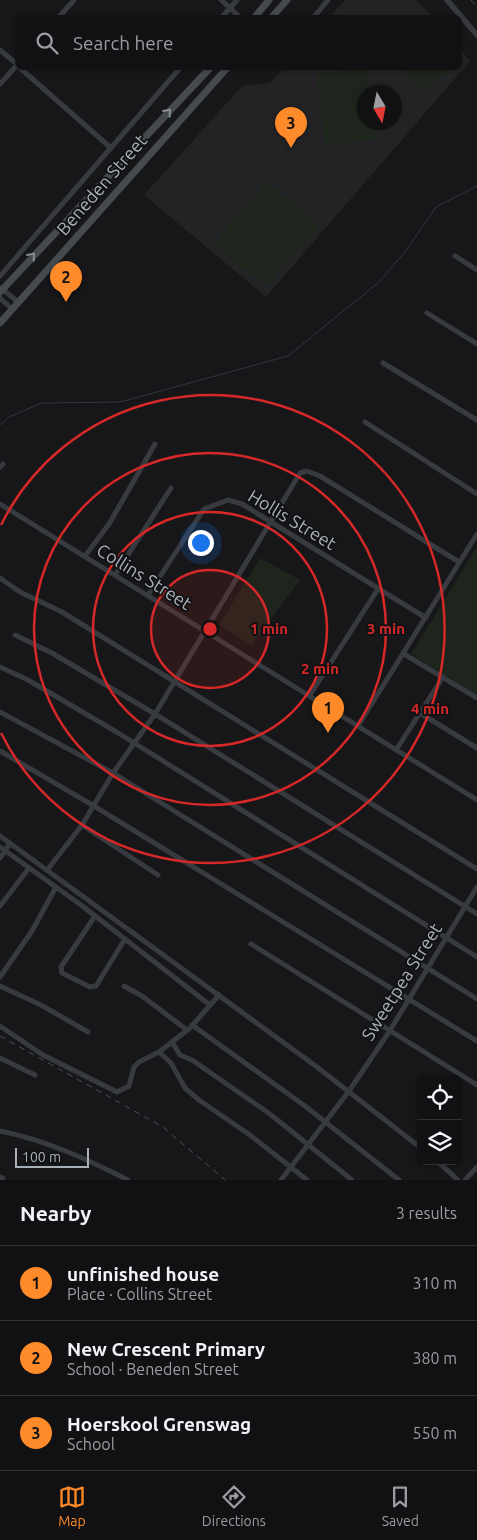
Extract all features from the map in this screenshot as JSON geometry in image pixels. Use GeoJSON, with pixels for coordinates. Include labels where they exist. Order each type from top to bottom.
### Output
{"type":"FeatureCollection","features":[{"type":"Feature","properties":{"kind":"main road"},"geometry":{"type":"LineString","coordinates":[[256,15],[269,0]]}},
{"type":"Feature","properties":{"kind":"main road"},"geometry":{"type":"LineString","coordinates":[[274,15],[286,0]]}},
{"type":"Feature","properties":{"kind":"main road","name":"Beneden Street"},"geometry":{"type":"LineString","coordinates":[[1,290],[41,245],[208,70]]}},
{"type":"Feature","properties":{"kind":"main road","name":"Beneden Street"},"geometry":{"type":"LineString","coordinates":[[0,323],[225,70]]}},
{"type":"Feature","properties":{"kind":"street"},"geometry":{"type":"LineString","coordinates":[[61,15],[74,0]]}},
{"type":"Feature","properties":{"kind":"street"},"geometry":{"type":"LineString","coordinates":[[221,0],[238,15]]}},
{"type":"Feature","properties":{"kind":"street"},"geometry":{"type":"LineString","coordinates":[[224,15],[237,0]]}},
{"type":"Feature","properties":{"kind":"street"},"geometry":{"type":"LineString","coordinates":[[316,15],[328,0]]}},
{"type":"Feature","properties":{"kind":"street"},"geometry":{"type":"LineString","coordinates":[[447,0],[460,15]]}},
{"type":"Feature","properties":{"kind":"street"},"geometry":{"type":"LineString","coordinates":[[462,18],[477,35]]}},
{"type":"Feature","properties":{"kind":"street"},"geometry":{"type":"LineString","coordinates":[[0,50],[15,62]]}},
{"type":"Feature","properties":{"kind":"street"},"geometry":{"type":"LineString","coordinates":[[0,84],[15,66]]}},
{"type":"Feature","properties":{"kind":"street"},"geometry":{"type":"LineString","coordinates":[[22,70],[111,148]]}},
{"type":"Feature","properties":{"kind":"street","name":"Beneden Street"},"geometry":{"type":"LineString","coordinates":[[0,276],[178,70]]}},
{"type":"Feature","properties":{"kind":"street"},"geometry":{"type":"LineString","coordinates":[[455,256],[477,270]]}},
{"type":"Feature","properties":{"kind":"street"},"geometry":{"type":"LineString","coordinates":[[1,290],[18,302]]}},
{"type":"Feature","properties":{"kind":"street"},"geometry":{"type":"LineString","coordinates":[[0,298],[12,309]]}},
{"type":"Feature","properties":{"kind":"street"},"geometry":{"type":"LineString","coordinates":[[427,313],[477,344]]}},
{"type":"Feature","properties":{"kind":"street"},"geometry":{"type":"LineString","coordinates":[[383,363],[477,420]]}},
{"type":"Feature","properties":{"kind":"street"},"geometry":{"type":"LineString","coordinates":[[365,422],[477,494]]}},
{"type":"Feature","properties":{"kind":"street"},"geometry":{"type":"LineString","coordinates":[[85,556],[109,524],[155,444]]}},
{"type":"Feature","properties":{"kind":"street"},"geometry":{"type":"LineString","coordinates":[[48,869],[82,825],[113,774],[155,714],[296,477],[307,470],[320,476],[459,562]]}},
{"type":"Feature","properties":{"kind":"street"},"geometry":{"type":"LineString","coordinates":[[115,575],[171,488]]}},
{"type":"Feature","properties":{"kind":"street","name":"Hollis Street"},"geometry":{"type":"LineString","coordinates":[[148,595],[204,509],[211,504],[228,500],[234,501],[270,522],[426,618]]}},
{"type":"Feature","properties":{"kind":"street","name":"Collins Street"},"geometry":{"type":"LineString","coordinates":[[0,504],[477,800]]}},
{"type":"Feature","properties":{"kind":"street"},"geometry":{"type":"LineString","coordinates":[[358,726],[477,534]]}},
{"type":"Feature","properties":{"kind":"street"},"geometry":{"type":"LineString","coordinates":[[0,578],[20,592],[62,612],[477,869]]}},
{"type":"Feature","properties":{"kind":"street"},"geometry":{"type":"LineString","coordinates":[[310,695],[378,589]]}},
{"type":"Feature","properties":{"kind":"street"},"geometry":{"type":"LineString","coordinates":[[15,634],[52,653],[155,714],[477,914]]}},
{"type":"Feature","properties":{"kind":"street"},"geometry":{"type":"LineString","coordinates":[[404,654],[477,698]]}},
{"type":"Feature","properties":{"kind":"street"},"geometry":{"type":"LineString","coordinates":[[0,667],[36,685],[115,731],[134,745],[477,957]]}},
{"type":"Feature","properties":{"kind":"street"},"geometry":{"type":"LineString","coordinates":[[396,750],[443,677]]}},
{"type":"Feature","properties":{"kind":"street"},"geometry":{"type":"LineString","coordinates":[[0,712],[113,774],[477,999]]}},
{"type":"Feature","properties":{"kind":"street"},"geometry":{"type":"LineString","coordinates":[[420,713],[477,748]]}},
{"type":"Feature","properties":{"kind":"street"},"geometry":{"type":"LineString","coordinates":[[0,751],[94,806],[477,1041]]}},
{"type":"Feature","properties":{"kind":"street"},"geometry":{"type":"LineString","coordinates":[[82,825],[158,875]]}},
{"type":"Feature","properties":{"kind":"street"},"geometry":{"type":"LineString","coordinates":[[0,836],[48,869],[349,1091],[417,1145]]}},
{"type":"Feature","properties":{"kind":"street"},"geometry":{"type":"LineString","coordinates":[[0,858],[3,849],[10,843]]}},
{"type":"Feature","properties":{"kind":"street"},"geometry":{"type":"LineString","coordinates":[[3,849],[95,916],[210,1005]]}},
{"type":"Feature","properties":{"kind":"street"},"geometry":{"type":"LineString","coordinates":[[0,906],[30,868]]}},
{"type":"Feature","properties":{"kind":"street"},"geometry":{"type":"LineString","coordinates":[[0,977],[32,931],[56,887]]}},
{"type":"Feature","properties":{"kind":"street","name":"Sweetpea Street"},"geometry":{"type":"LineString","coordinates":[[281,1180],[349,1091],[389,1032],[477,887]]}},
{"type":"Feature","properties":{"kind":"street"},"geometry":{"type":"LineString","coordinates":[[95,916],[61,967],[62,973],[90,987],[96,986],[125,939]]}},
{"type":"Feature","properties":{"kind":"street"},"geometry":{"type":"LineString","coordinates":[[251,944],[477,1086]]}},
{"type":"Feature","properties":{"kind":"street"},"geometry":{"type":"LineString","coordinates":[[0,986],[41,1005],[88,1032]]}},
{"type":"Feature","properties":{"kind":"street"},"geometry":{"type":"LineString","coordinates":[[124,986],[142,996],[187,1030]]}},
{"type":"Feature","properties":{"kind":"street"},"geometry":{"type":"LineString","coordinates":[[0,1026],[43,1055],[117,1092],[129,1086],[134,1067],[139,1062],[159,1052],[187,1030],[219,995]]}},
{"type":"Feature","properties":{"kind":"street"},"geometry":{"type":"LineString","coordinates":[[192,1025],[326,1122],[399,1180]]}},
{"type":"Feature","properties":{"kind":"street"},"geometry":{"type":"LineString","coordinates":[[172,1042],[180,1055],[192,1060],[270,1114],[352,1180]]}},
{"type":"Feature","properties":{"kind":"street"},"geometry":{"type":"LineString","coordinates":[[159,1052],[171,1063],[185,1088],[307,1180]]}},
{"type":"Feature","properties":{"kind":"street"},"geometry":{"type":"LineString","coordinates":[[0,1058],[35,1075]]}},
{"type":"Feature","properties":{"kind":"street"},"geometry":{"type":"LineString","coordinates":[[0,1130],[34,1139],[80,1157],[128,1180]]}},
{"type":"Feature","properties":{"kind":"street"},"geometry":{"type":"LineString","coordinates":[[441,1165],[458,1180]]}},
{"type":"Feature","properties":{"kind":"street"},"geometry":{"type":"LineString","coordinates":[[465,1180],[477,1167]]}},
{"type":"Feature","properties":{"kind":"shaded area"},"geometry":{"type":"Polygon","coordinates":[[[345,0],[416,0],[430,15],[332,15],[345,0]]]}},
{"type":"Feature","properties":{"kind":"shaded area"},"geometry":{"type":"Polygon","coordinates":[[[462,51],[470,61],[266,297],[144,195],[242,86],[270,83],[282,70],[462,70],[462,51]]]}},
{"type":"Feature","properties":{"kind":"shaded area"},"geometry":{"type":"Polygon","coordinates":[[[368,70],[369,85],[357,85],[357,130],[375,130],[376,139],[325,146],[316,74],[368,70]]]}},
{"type":"Feature","properties":{"kind":"shaded area"},"geometry":{"type":"Polygon","coordinates":[[[402,70],[450,70],[424,93],[402,70]]]}},
{"type":"Feature","properties":{"kind":"shaded area"},"geometry":{"type":"Polygon","coordinates":[[[267,181],[319,226],[266,287],[214,243],[267,181]]]}},
{"type":"Feature","properties":{"kind":"shaded area"},"geometry":{"type":"Polygon","coordinates":[[[477,547],[477,695],[411,654],[477,547]]]}},
{"type":"Feature","properties":{"kind":"shaded area"},"geometry":{"type":"Polygon","coordinates":[[[260,558],[300,580],[251,645],[219,625],[260,558]]]}},
{"type":"Feature","properties":{"kind":"waterway"},"geometry":{"type":"LineString","coordinates":[[0,425],[9,417],[42,403],[120,402],[288,356],[379,282],[405,252],[436,207],[477,186]]}},
{"type":"Feature","properties":{"kind":"railway"},"geometry":{"type":"LineString","coordinates":[[471,0],[477,7]]}},
{"type":"Feature","properties":{"kind":"railway"},"geometry":{"type":"LineString","coordinates":[[0,1036],[163,1127],[225,1180]]}},
{"type":"Feature","properties":{"kind":"place","name":"Hoerskool Grenswag"},"geometry":{"type":"Point","coordinates":[291,148]}},
{"type":"Feature","properties":{"kind":"place","name":"New Crescent Primary"},"geometry":{"type":"Point","coordinates":[66,302]}},
{"type":"Feature","properties":{"kind":"place","name":"unfinished house"},"geometry":{"type":"Point","coordinates":[328,733]}}]}
